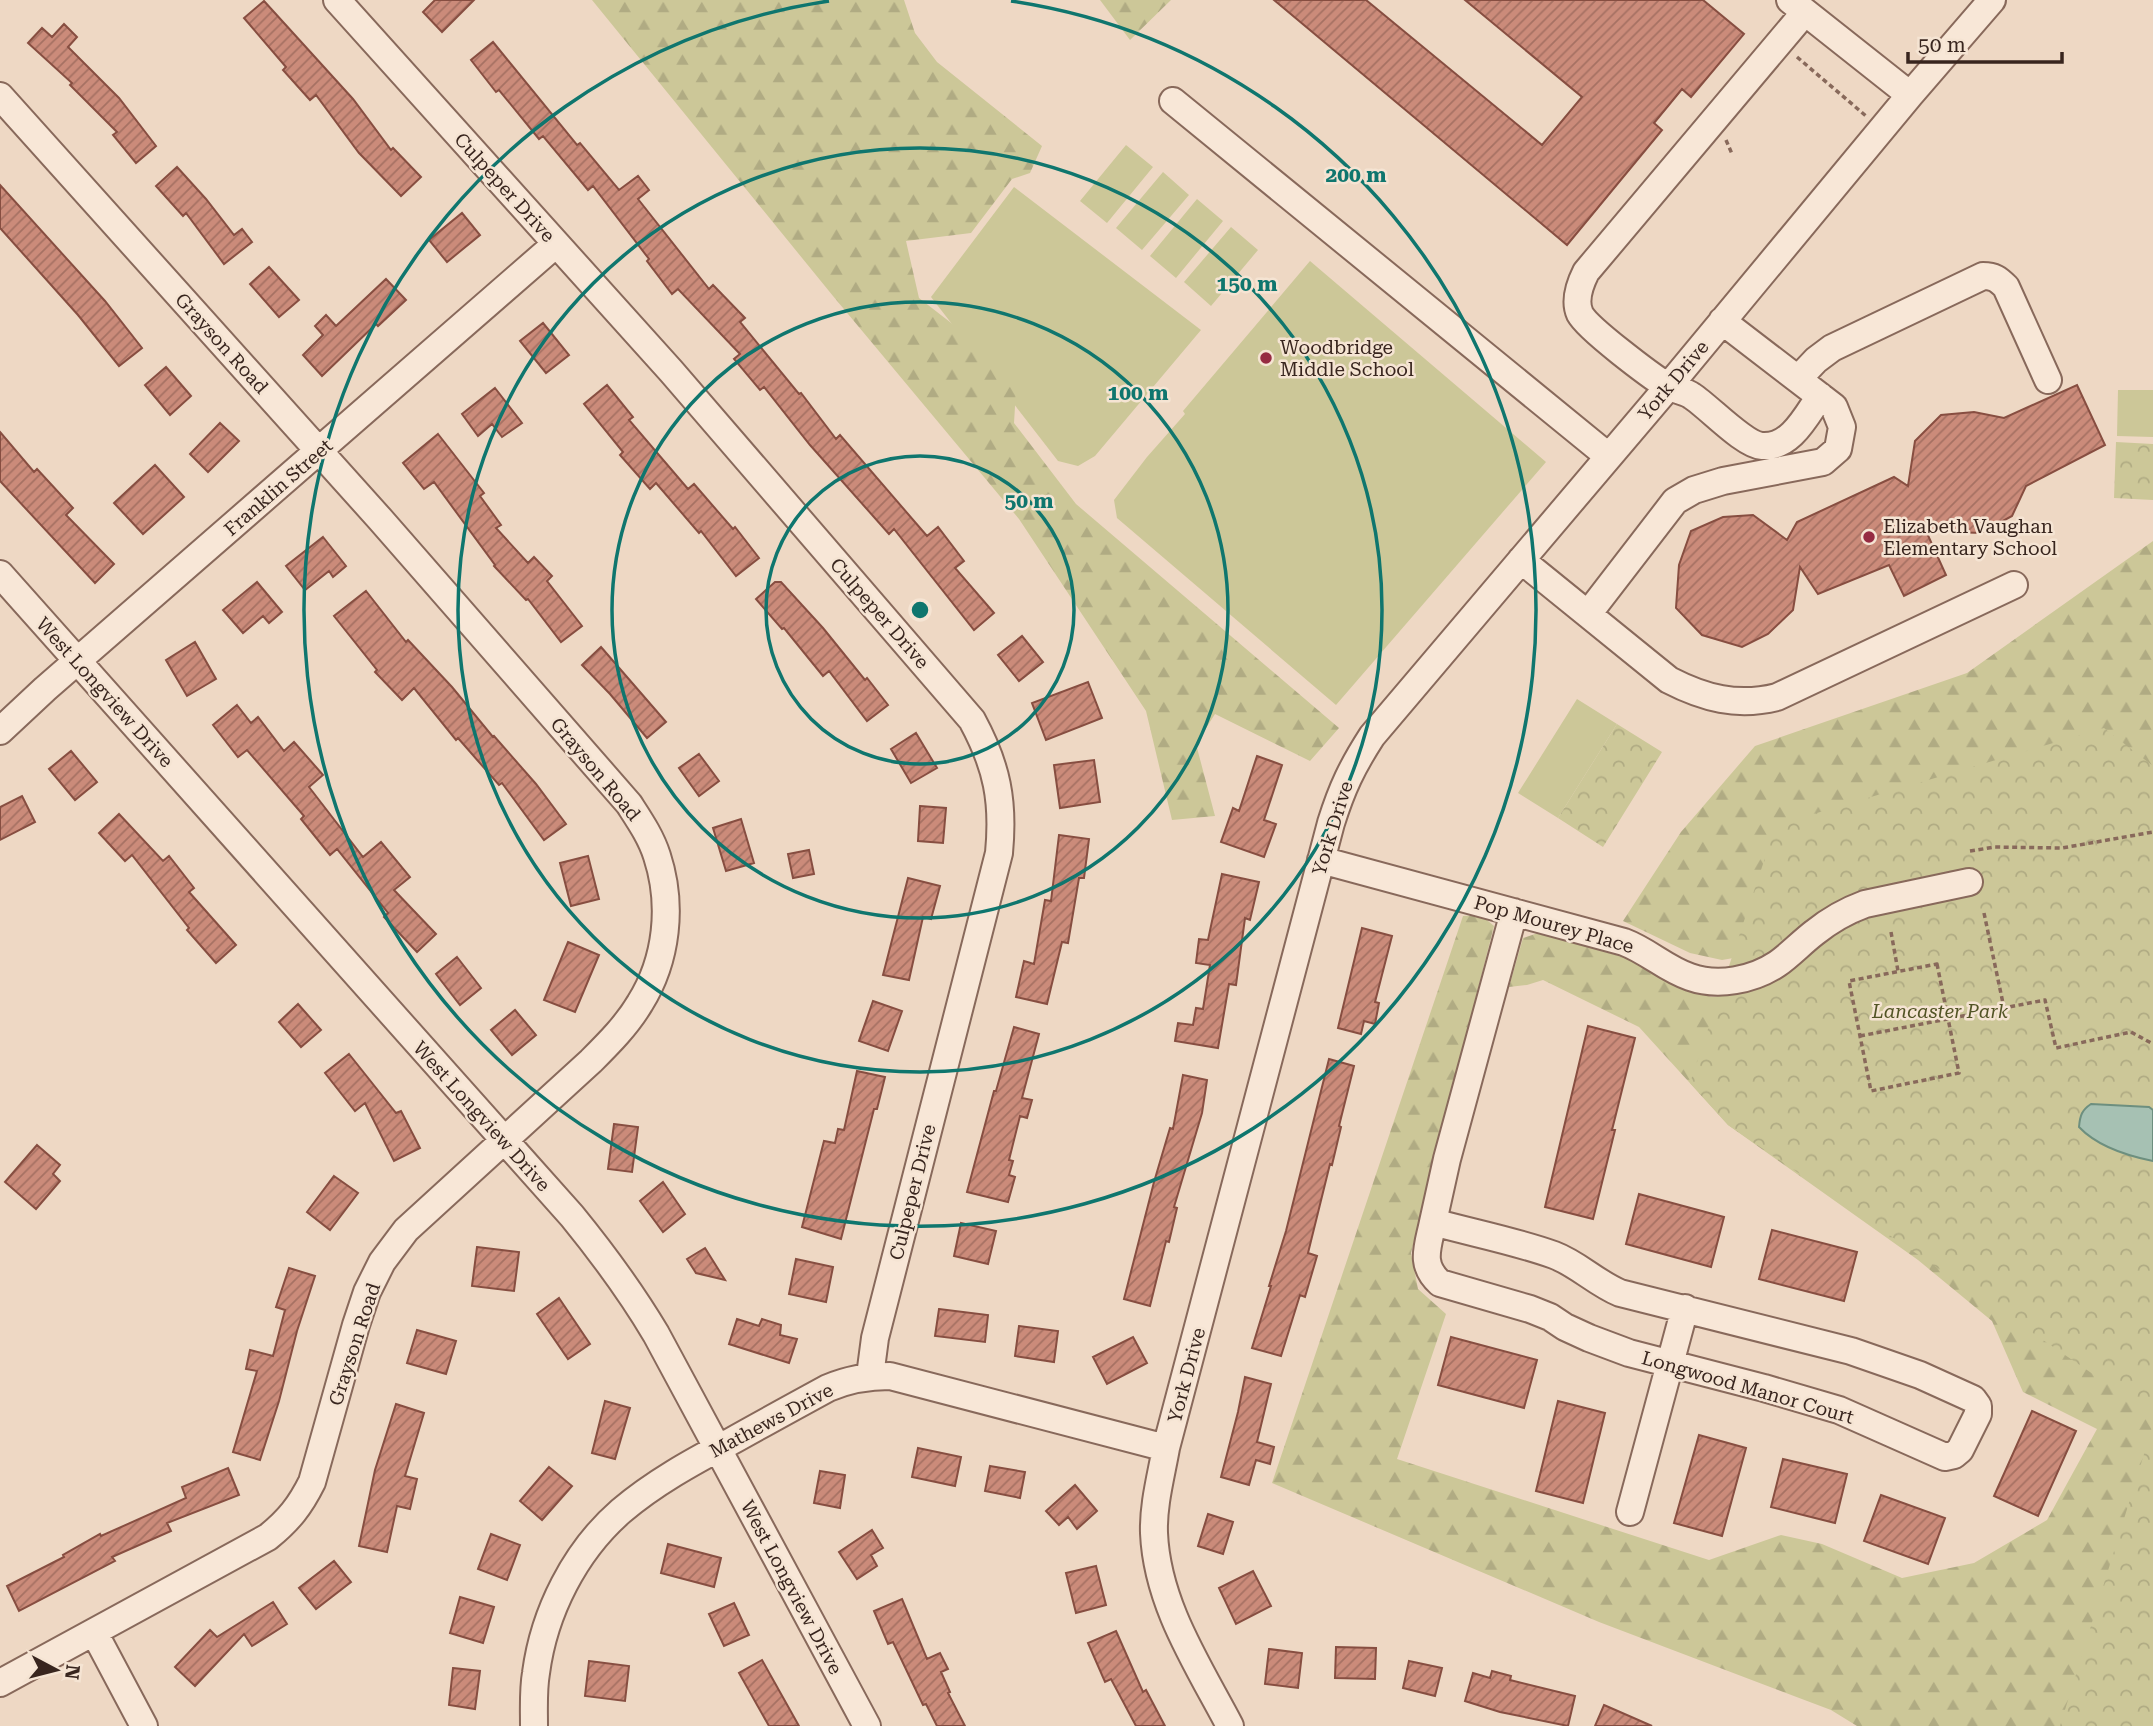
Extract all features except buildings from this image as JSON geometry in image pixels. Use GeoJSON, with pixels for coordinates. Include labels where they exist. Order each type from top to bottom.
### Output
{"type":"FeatureCollection","features":[{"type":"Feature","properties":{"kind":"street","name":"Culpeper Drive"},"geometry":{"type":"LineString","coordinates":[[337,0],[671,371],[972,720],[986,745],[996,773],[1000,796],[1002,824],[999,853],[875,1338],[870,1376]]}},
{"type":"Feature","properties":{"kind":"street","name":"York Drive"},"geometry":{"type":"LineString","coordinates":[[1230,1726],[1199,1671],[1162,1585],[1154,1532],[1159,1482],[1342,788],[1372,736],[1992,0]]}},
{"type":"Feature","properties":{"kind":"street"},"geometry":{"type":"LineString","coordinates":[[1827,401],[1792,435],[1777,444],[1760,446],[1749,441],[1690,394],[1668,387],[1595,331],[1579,312],[1580,284],[1586,272],[1798,6],[1910,95]]}},
{"type":"Feature","properties":{"kind":"street","name":"Grayson Road"},"geometry":{"type":"LineString","coordinates":[[0,96],[319,451],[629,804],[645,828],[657,855],[666,907],[660,959],[652,981],[639,1005],[617,1034],[406,1230],[382,1262],[356,1325],[312,1482],[287,1522],[268,1537],[0,1683]]}},
{"type":"Feature","properties":{"kind":"street"},"geometry":{"type":"LineString","coordinates":[[1173,100],[1608,456]]}},
{"type":"Feature","properties":{"kind":"street","name":"Franklin Street"},"geometry":{"type":"LineString","coordinates":[[0,731],[556,244]]}},
{"type":"Feature","properties":{"kind":"street"},"geometry":{"type":"LineString","coordinates":[[1798,379],[1832,348],[1983,276],[1990,276],[2006,287],[2048,380]]}},
{"type":"Feature","properties":{"kind":"street"},"geometry":{"type":"LineString","coordinates":[[1588,614],[1675,501],[1694,489],[1723,481],[1823,462],[1838,449],[1842,427],[1827,401],[1722,321]]}},
{"type":"Feature","properties":{"kind":"street"},"geometry":{"type":"LineString","coordinates":[[1521,559],[1669,680],[1691,692],[1741,702],[1777,697],[2014,585]]}},
{"type":"Feature","properties":{"kind":"street","name":"West Longview Drive"},"geometry":{"type":"LineString","coordinates":[[0,574],[572,1216],[608,1261],[635,1298],[867,1726]]}},
{"type":"Feature","properties":{"kind":"street","name":"Pop Mourey Place"},"geometry":{"type":"LineString","coordinates":[[1321,860],[1632,945],[1672,969],[1690,977],[1710,981],[1754,976],[1770,968],[1815,932],[1853,908],[1969,882]]}},
{"type":"Feature","properties":{"kind":"street","name":"Longwood Manor Court"},"geometry":{"type":"LineString","coordinates":[[1433,1222],[1556,1256],[1620,1293],[1851,1351],[1908,1371],[1973,1399],[1978,1406],[1978,1414],[1960,1450],[1945,1457],[1839,1410],[1629,1353],[1588,1338],[1530,1309],[1440,1283],[1431,1275],[1426,1259],[1433,1222],[1447,1159],[1514,912]]}},
{"type":"Feature","properties":{"kind":"street"},"geometry":{"type":"LineString","coordinates":[[1630,1512],[1685,1308]]}},
{"type":"Feature","properties":{"kind":"street","name":"Mathews Drive"},"geometry":{"type":"LineString","coordinates":[[534,1726],[536,1674],[553,1610],[574,1567],[599,1534],[622,1510],[654,1486],[828,1388],[870,1376],[890,1376],[1166,1448]]}},
{"type":"Feature","properties":{"kind":"street"},"geometry":{"type":"LineString","coordinates":[[94,1632],[144,1726]]}},
{"type":"Feature","properties":{"kind":"path"},"geometry":{"type":"LineString","coordinates":[[1793,53],[1867,118]]}},
{"type":"Feature","properties":{"kind":"path"},"geometry":{"type":"LineString","coordinates":[[1725,138],[1732,154]]}},
{"type":"Feature","properties":{"kind":"path"},"geometry":{"type":"LineString","coordinates":[[1970,851],[1995,847],[2063,848],[2153,832]]}},
{"type":"Feature","properties":{"kind":"path"},"geometry":{"type":"LineString","coordinates":[[1984,913],[2004,1008]]}},
{"type":"Feature","properties":{"kind":"path"},"geometry":{"type":"LineString","coordinates":[[1891,932],[1898,971]]}},
{"type":"Feature","properties":{"kind":"path"},"geometry":{"type":"LineString","coordinates":[[1937,964],[1948,1019],[1959,1073],[1871,1091],[1849,981],[1937,964]]}},
{"type":"Feature","properties":{"kind":"path"},"geometry":{"type":"LineString","coordinates":[[1860,1036],[2045,1000],[2056,1048],[2131,1032],[2153,1044]]}},
{"type":"Feature","properties":{"kind":"green space"},"geometry":{"type":"Polygon","coordinates":[[[592,0],[904,0],[915,33],[937,62],[1042,146],[1030,173],[1012,179],[971,233],[906,241],[919,298],[1017,374],[1014,423],[1076,504],[1339,728],[1310,761],[1215,714],[1196,744],[1215,816],[1172,820],[1146,711],[1019,519],[592,0]]]}},
{"type":"Feature","properties":{"kind":"green space"},"geometry":{"type":"Polygon","coordinates":[[[1100,0],[1171,0],[1130,40],[1100,0]]]}},
{"type":"Feature","properties":{"kind":"green space"},"geometry":{"type":"Polygon","coordinates":[[[1126,145],[1153,167],[1107,223],[1080,201],[1126,145]]]}},
{"type":"Feature","properties":{"kind":"green space"},"geometry":{"type":"Polygon","coordinates":[[[1163,172],[1189,195],[1142,250],[1116,228],[1163,172]]]}},
{"type":"Feature","properties":{"kind":"green space"},"geometry":{"type":"Polygon","coordinates":[[[1014,187],[1201,330],[1095,456],[1078,466],[1058,461],[931,297],[1014,187]]]}},
{"type":"Feature","properties":{"kind":"green space"},"geometry":{"type":"Polygon","coordinates":[[[1197,199],[1223,221],[1176,278],[1150,256],[1197,199]]]}},
{"type":"Feature","properties":{"kind":"green space"},"geometry":{"type":"Polygon","coordinates":[[[1231,227],[1258,250],[1211,306],[1184,282],[1231,227]]]}},
{"type":"Feature","properties":{"kind":"green space"},"geometry":{"type":"Polygon","coordinates":[[[1310,261],[1546,462],[1336,705],[1117,518],[1114,500],[1185,414],[1183,411],[1310,261]]]}},
{"type":"Feature","properties":{"kind":"green space"},"geometry":{"type":"Polygon","coordinates":[[[2118,390],[2153,390],[2153,437],[2117,436],[2118,390]]]}},
{"type":"Feature","properties":{"kind":"green space"},"geometry":{"type":"Polygon","coordinates":[[[2116,442],[2153,444],[2153,500],[2114,498],[2116,442]]]}},
{"type":"Feature","properties":{"kind":"green space"},"geometry":{"type":"Polygon","coordinates":[[[2153,541],[2153,824],[1751,955],[1722,960],[1690,953],[1623,921],[1681,832],[1755,746],[1967,673],[2153,541]]]}},
{"type":"Feature","properties":{"kind":"green space"},"geometry":{"type":"Polygon","coordinates":[[[1577,699],[1617,724],[1558,818],[1518,793],[1577,699]]]}},
{"type":"Feature","properties":{"kind":"green space"},"geometry":{"type":"Polygon","coordinates":[[[1617,724],[1662,752],[1603,847],[1558,818],[1617,724]]]}},
{"type":"Feature","properties":{"kind":"green space","name":"Lancaster Park"},"geometry":{"type":"Polygon","coordinates":[[[2104,728],[2153,766],[2153,1415],[1728,1125],[1690,1083],[1776,825],[2104,728]]]}},
{"type":"Feature","properties":{"kind":"green space"},"geometry":{"type":"Polygon","coordinates":[[[1481,915],[1494,926],[1411,1253],[1418,1289],[1446,1314],[1397,1459],[1709,1560],[1781,1535],[1822,1544],[1902,1578],[1974,1563],[2047,1520],[2097,1429],[2023,1392],[1992,1321],[1918,1260],[1728,1125],[1639,1027],[1543,980],[1509,987],[1523,938],[1538,933],[1630,959],[1672,982],[1711,997],[1743,994],[2153,1193],[2153,1726],[1857,1726],[1831,1710],[1599,1622],[1272,1483],[1463,916],[1481,915]]]}},
{"type":"Feature","properties":{"kind":"green space"},"geometry":{"type":"Polygon","coordinates":[[[2153,1425],[2153,1726],[2060,1726],[2153,1425]]]}},
{"type":"Feature","properties":{"kind":"shaded area"},"geometry":{"type":"Polygon","coordinates":[[[2091,1104],[2149,1107],[2153,1110],[2153,1161],[2113,1149],[2086,1134],[2079,1127],[2080,1119],[2085,1108],[2091,1104]]]}},
{"type":"Feature","properties":{"kind":"place","name":"Woodbridge Middle School"},"geometry":{"type":"Point","coordinates":[1266,358]}},
{"type":"Feature","properties":{"kind":"place","name":"Elizabeth Vaughan Elementary School"},"geometry":{"type":"Point","coordinates":[1869,537]}}]}
